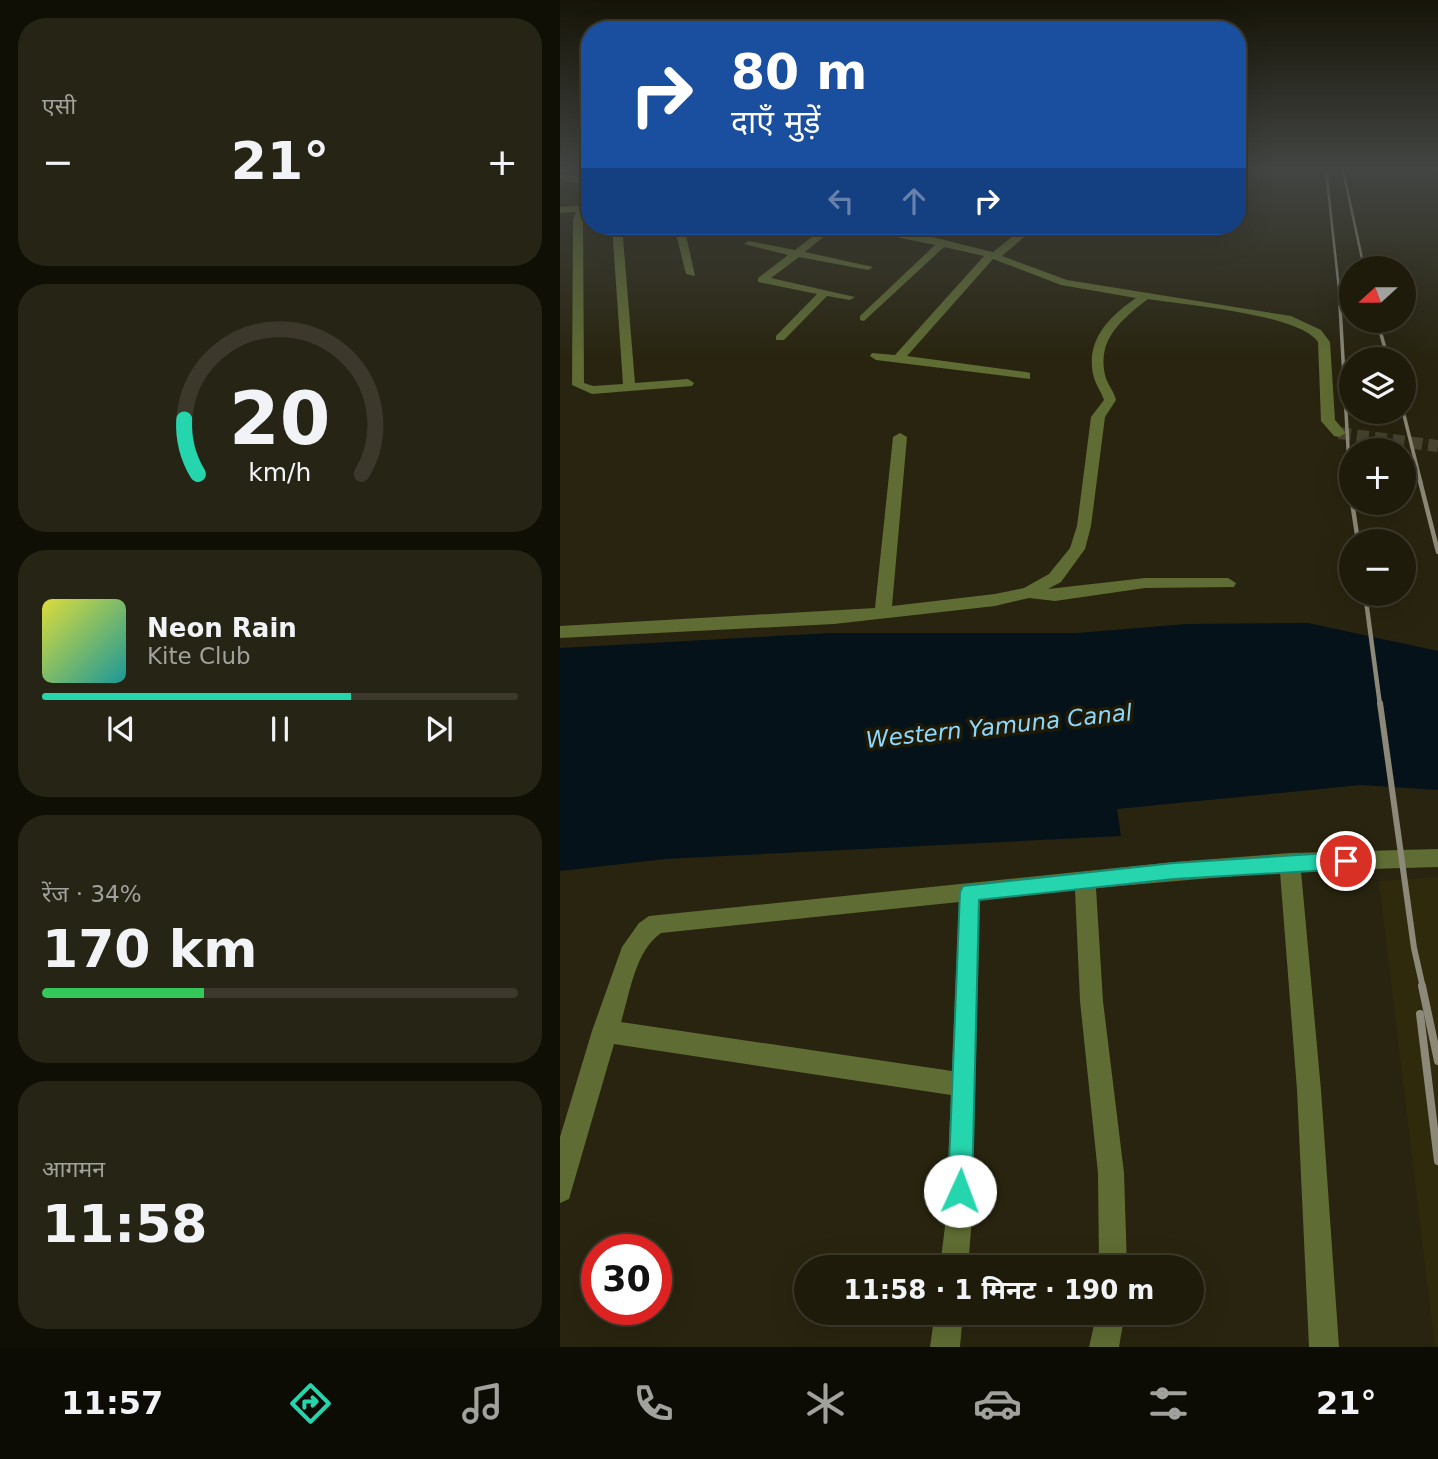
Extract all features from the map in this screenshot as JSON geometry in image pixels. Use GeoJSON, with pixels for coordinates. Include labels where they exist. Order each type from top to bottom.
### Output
{"type":"FeatureCollection","features":[{"type":"Feature","properties":{"kind":"street"},"geometry":{"type":"LineString","coordinates":[[577,233],[572,346],[580,387],[592,390],[688,383]]}},
{"type":"Feature","properties":{"kind":"street"},"geometry":{"type":"LineString","coordinates":[[618,235],[629,387]]}},
{"type":"Feature","properties":{"kind":"street"},"geometry":{"type":"LineString","coordinates":[[680,235],[691,274]]}},
{"type":"Feature","properties":{"kind":"street"},"geometry":{"type":"LineString","coordinates":[[820,235],[762,280],[850,298]]}},
{"type":"Feature","properties":{"kind":"street"},"geometry":{"type":"LineString","coordinates":[[898,235],[993,255],[1057,281],[1287,318],[1317,332],[1324,342],[1328,421],[1339,433]]}},
{"type":"Feature","properties":{"kind":"street"},"geometry":{"type":"LineString","coordinates":[[898,359],[993,255],[1020,235]]}},
{"type":"Feature","properties":{"kind":"street"},"geometry":{"type":"LineString","coordinates":[[864,318],[942,243]]}},
{"type":"Feature","properties":{"kind":"street"},"geometry":{"type":"LineString","coordinates":[[749,244],[868,267]]}},
{"type":"Feature","properties":{"kind":"street"},"geometry":{"type":"LineString","coordinates":[[780,338],[824,293]]}},
{"type":"Feature","properties":{"kind":"street"},"geometry":{"type":"LineString","coordinates":[[1028,593],[1055,578],[1077,549],[1084,526],[1098,417],[1110,400],[1100,379],[1097,359],[1100,339],[1109,323],[1144,297]]}},
{"type":"Feature","properties":{"kind":"street"},"geometry":{"type":"LineString","coordinates":[[876,356],[1026,376]]}},
{"type":"Feature","properties":{"kind":"street"},"geometry":{"type":"LineString","coordinates":[[883,613],[900,437]]}},
{"type":"Feature","properties":{"kind":"street"},"geometry":{"type":"LineString","coordinates":[[560,632],[883,613],[995,600],[1028,593],[1055,594],[1145,583],[1228,583]]}},
{"type":"Feature","properties":{"kind":"street"},"geometry":{"type":"LineString","coordinates":[[560,1190],[604,1031],[630,955],[647,930],[657,923],[1085,879],[1290,862],[1438,858]]}},
{"type":"Feature","properties":{"kind":"street"},"geometry":{"type":"LineString","coordinates":[[1290,862],[1309,1090],[1324,1347]]}},
{"type":"Feature","properties":{"kind":"street"},"geometry":{"type":"LineString","coordinates":[[1085,879],[1093,1016],[1105,1096],[1115,1207],[1113,1255]]}},
{"type":"Feature","properties":{"kind":"street"},"geometry":{"type":"LineString","coordinates":[[955,1255],[964,1085],[970,892]]}},
{"type":"Feature","properties":{"kind":"street"},"geometry":{"type":"LineString","coordinates":[[604,1031],[964,1085]]}},
{"type":"Feature","properties":{"kind":"street"},"geometry":{"type":"LineString","coordinates":[[945,1347],[948,1325]]}},
{"type":"Feature","properties":{"kind":"street"},"geometry":{"type":"LineString","coordinates":[[1104,1347],[1108,1325]]}},
{"type":"Feature","properties":{"kind":"shaded area"},"geometry":{"type":"Polygon","coordinates":[[[1438,877],[1438,1347],[1435,1347],[1379,881],[1438,877]]]}},
{"type":"Feature","properties":{"kind":"water","name":"Western Yamuna Canal"},"geometry":{"type":"Polygon","coordinates":[[[1308,623],[1438,651],[1438,790],[1361,785],[1117,809],[1121,836],[665,859],[560,871],[560,648],[831,633],[1077,633],[1187,624],[1308,623]]]}},
{"type":"Feature","properties":{"kind":"tunnel"},"geometry":{"type":"LineString","coordinates":[[1339,433],[1438,446]]}},
{"type":"Feature","properties":{"kind":"railway"},"geometry":{"type":"LineString","coordinates":[[1333,233],[1339,290]]}},
{"type":"Feature","properties":{"kind":"railway"},"geometry":{"type":"LineString","coordinates":[[1356,233],[1361,256]]}},
{"type":"Feature","properties":{"kind":"railway"},"geometry":{"type":"LineString","coordinates":[[1342,333],[1347,438]]}},
{"type":"Feature","properties":{"kind":"railway"},"geometry":{"type":"LineString","coordinates":[[1381,333],[1385,347]]}},
{"type":"Feature","properties":{"kind":"railway"},"geometry":{"type":"LineString","coordinates":[[1406,424],[1421,483]]}},
{"type":"Feature","properties":{"kind":"railway"},"geometry":{"type":"LineString","coordinates":[[1420,481],[1438,552]]}},
{"type":"Feature","properties":{"kind":"railway"},"geometry":{"type":"LineString","coordinates":[[1354,515],[1356,529]]}},
{"type":"Feature","properties":{"kind":"railway"},"geometry":{"type":"LineString","coordinates":[[1367,606],[1380,705]]}},
{"type":"Feature","properties":{"kind":"railway"},"geometry":{"type":"LineString","coordinates":[[1380,703],[1414,948],[1423,988]]}},
{"type":"Feature","properties":{"kind":"railway"},"geometry":{"type":"LineString","coordinates":[[1422,986],[1438,1061]]}},
{"type":"Feature","properties":{"kind":"railway"},"geometry":{"type":"LineString","coordinates":[[1420,1014],[1438,1161]]}},
{"type":"Feature","properties":{"kind":"route"},"geometry":{"type":"LineString","coordinates":[[960,1191],[970,892],[1174,871],[1290,862],[1346,861]]}}]}
